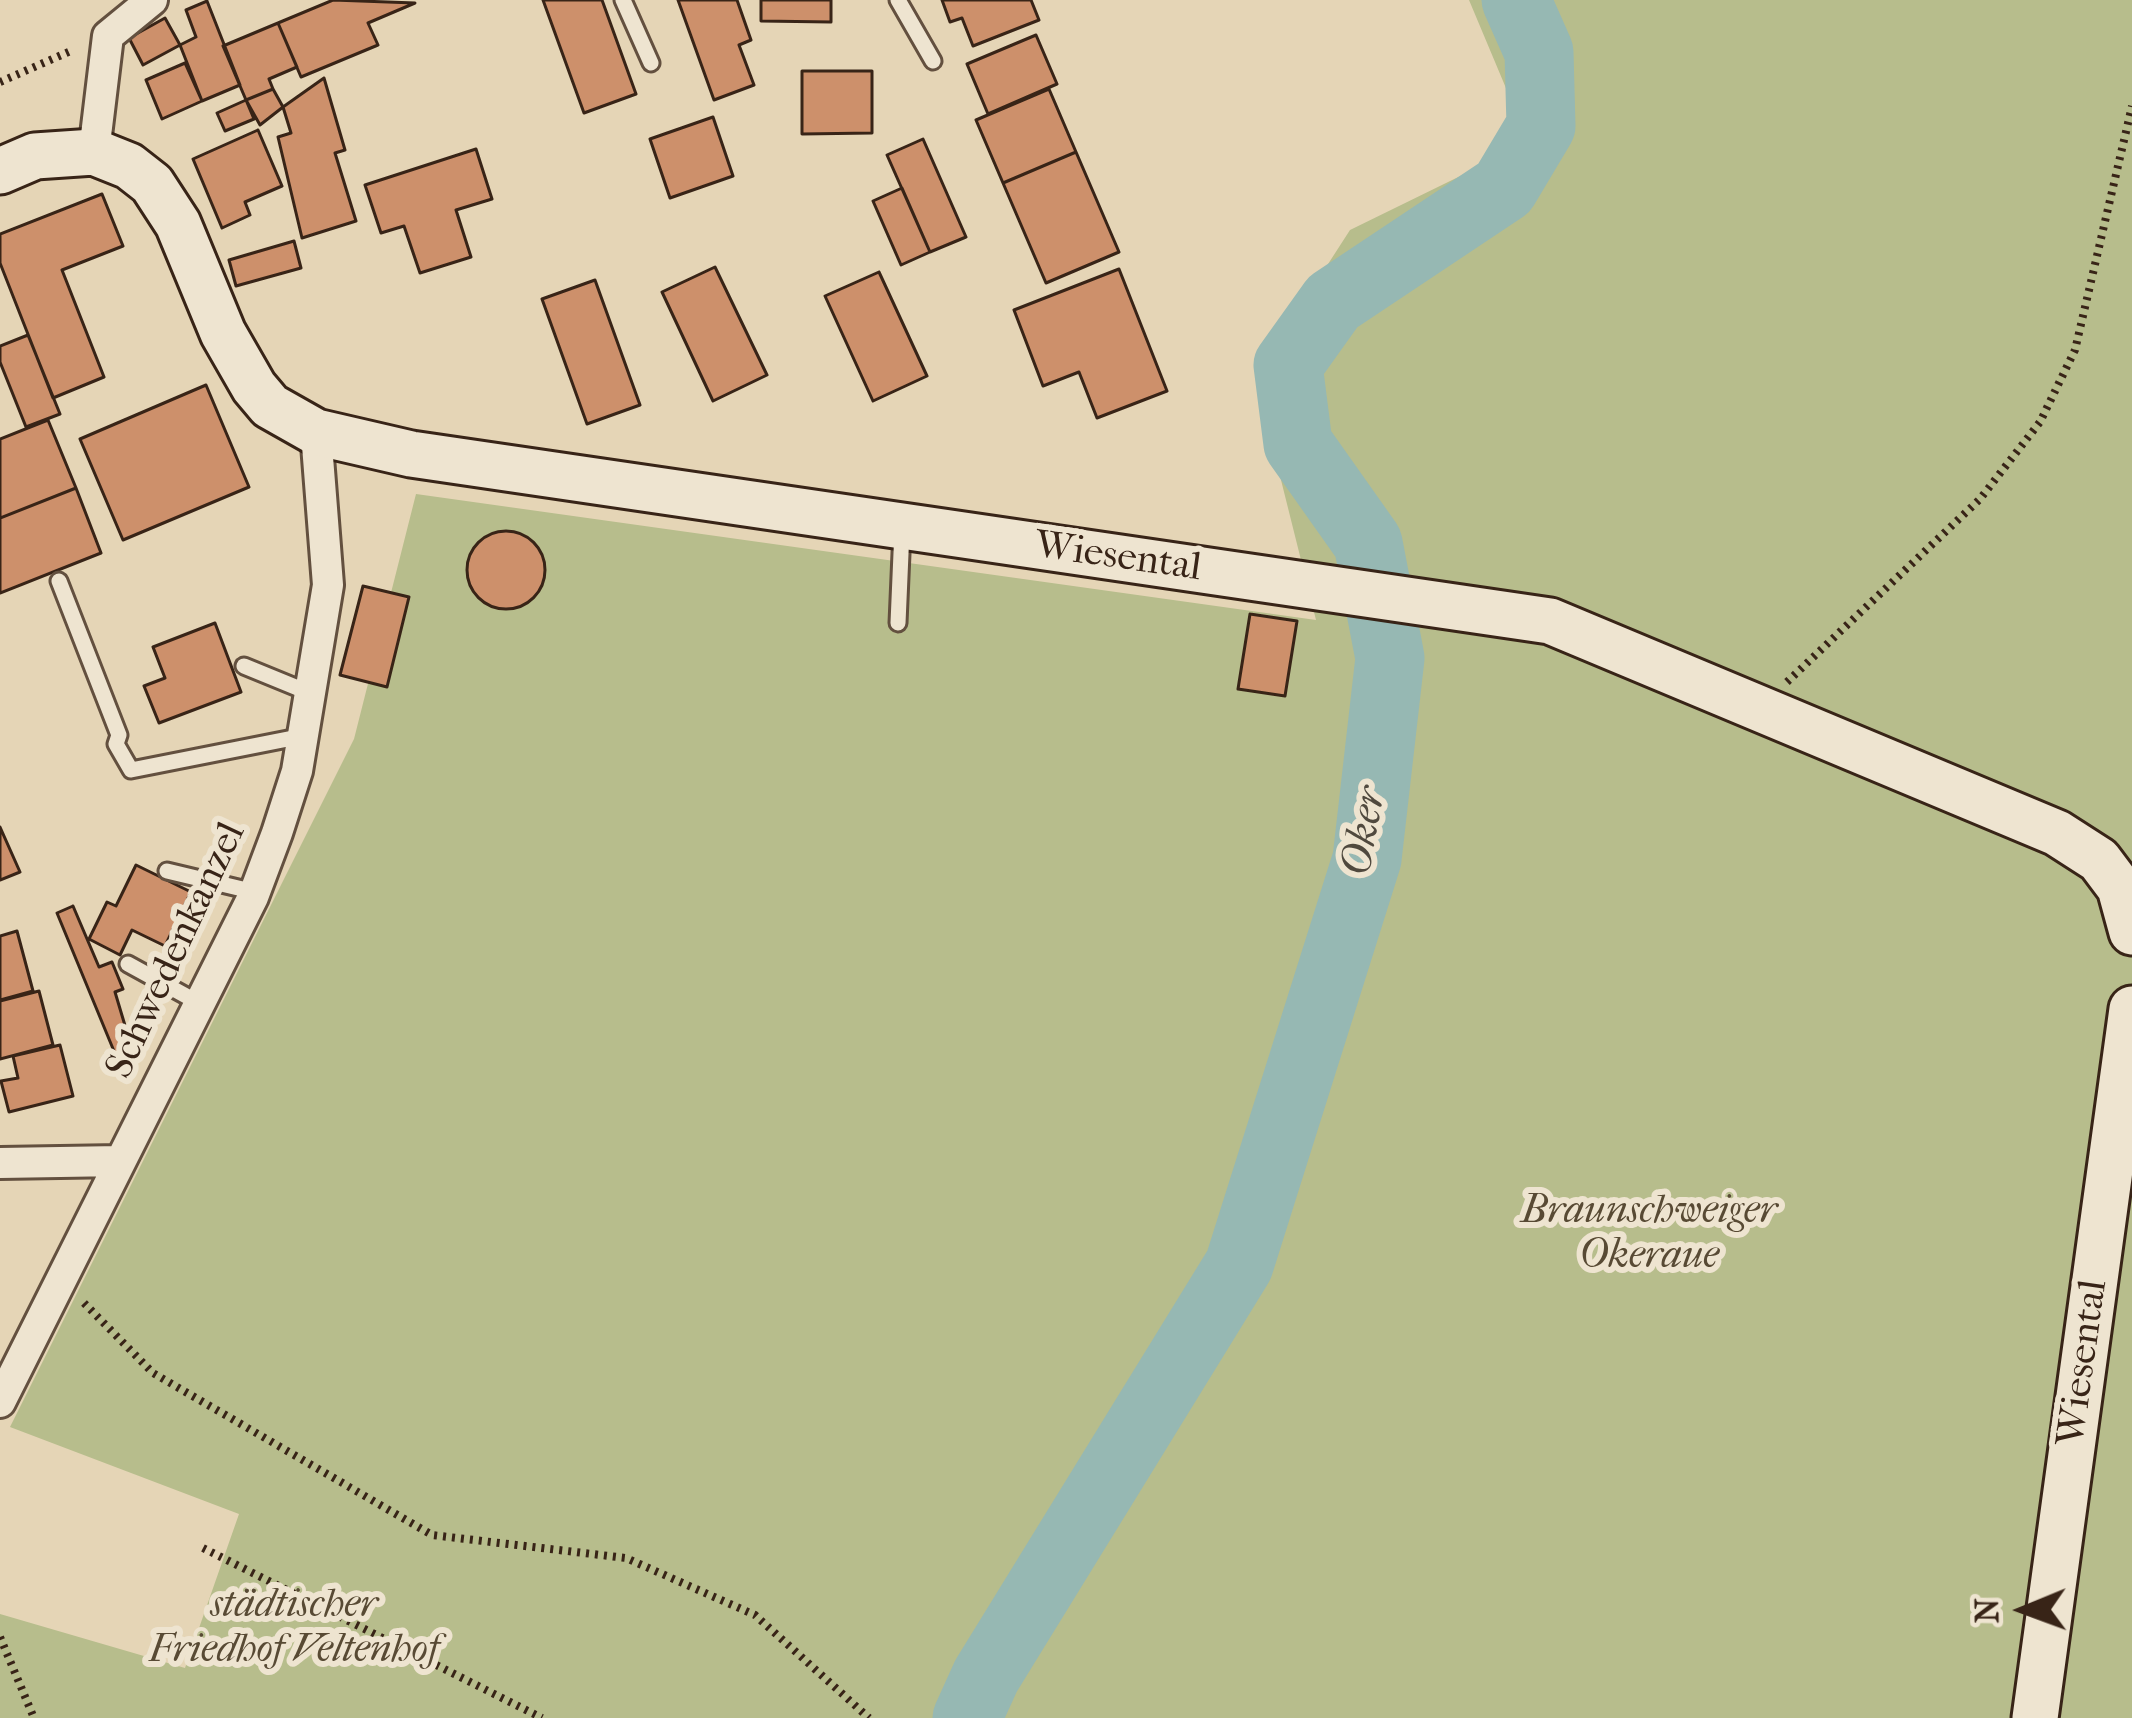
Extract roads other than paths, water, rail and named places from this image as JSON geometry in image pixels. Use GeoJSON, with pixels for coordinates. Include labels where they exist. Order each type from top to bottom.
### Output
{"type":"FeatureCollection","features":[{"type":"Feature","properties":{"kind":"street"},"geometry":{"type":"LineString","coordinates":[[0,171],[35,156],[94,152],[108,36],[152,0]]}},
{"type":"Feature","properties":{"kind":"street","name":"Wiesental"},"geometry":{"type":"LineString","coordinates":[[94,152],[130,166],[152,184],[178,224],[223,333],[254,387],[270,406],[316,433],[411,454],[1313,586],[1467,604],[1550,621],[2057,833],[2099,860],[2110,874],[2120,888],[2132,932]]}},
{"type":"Feature","properties":{"kind":"street","name":"Schwedenkanzel"},"geometry":{"type":"LineString","coordinates":[[0,1402],[255,892],[297,771],[328,585],[316,433]]}},
{"type":"Feature","properties":{"kind":"street","name":"Wiesental"},"geometry":{"type":"LineString","coordinates":[[2035,1718],[2132,1009]]}},
{"type":"Feature","properties":{"kind":"street"},"geometry":{"type":"LineString","coordinates":[[0,1163],[120,1161]]}},
{"type":"Feature","properties":{"kind":"lane"},"geometry":{"type":"LineString","coordinates":[[623,0],[651,63]]}},
{"type":"Feature","properties":{"kind":"lane"},"geometry":{"type":"LineString","coordinates":[[898,0],[933,61]]}},
{"type":"Feature","properties":{"kind":"lane"},"geometry":{"type":"LineString","coordinates":[[898,623],[902,527]]}},
{"type":"Feature","properties":{"kind":"lane"},"geometry":{"type":"LineString","coordinates":[[59,580],[118,735],[116,744],[131,770],[303,736]]}},
{"type":"Feature","properties":{"kind":"lane"},"geometry":{"type":"LineString","coordinates":[[244,665],[310,693]]}},
{"type":"Feature","properties":{"kind":"lane"},"geometry":{"type":"LineString","coordinates":[[167,871],[255,892]]}},
{"type":"Feature","properties":{"kind":"lane"},"geometry":{"type":"LineString","coordinates":[[128,964],[199,1003]]}},
{"type":"Feature","properties":{"kind":"waterway","name":"Oker"},"geometry":{"type":"LineString","coordinates":[[967,1718],[986,1676],[1239,1265],[1367,859],[1390,658],[1368,543],[1298,444],[1288,365],[1333,302],[1504,188],[1541,126],[1539,52],[1516,0]]}},
{"type":"Feature","properties":{"kind":"park label","name":"Braunschweiger Okeraue"},"geometry":{"type":"Point","coordinates":[1649,1234]}},
{"type":"Feature","properties":{"kind":"park label","name":"städtischer Friedhof Veltenhof"},"geometry":{"type":"Point","coordinates":[294,1628]}}]}
